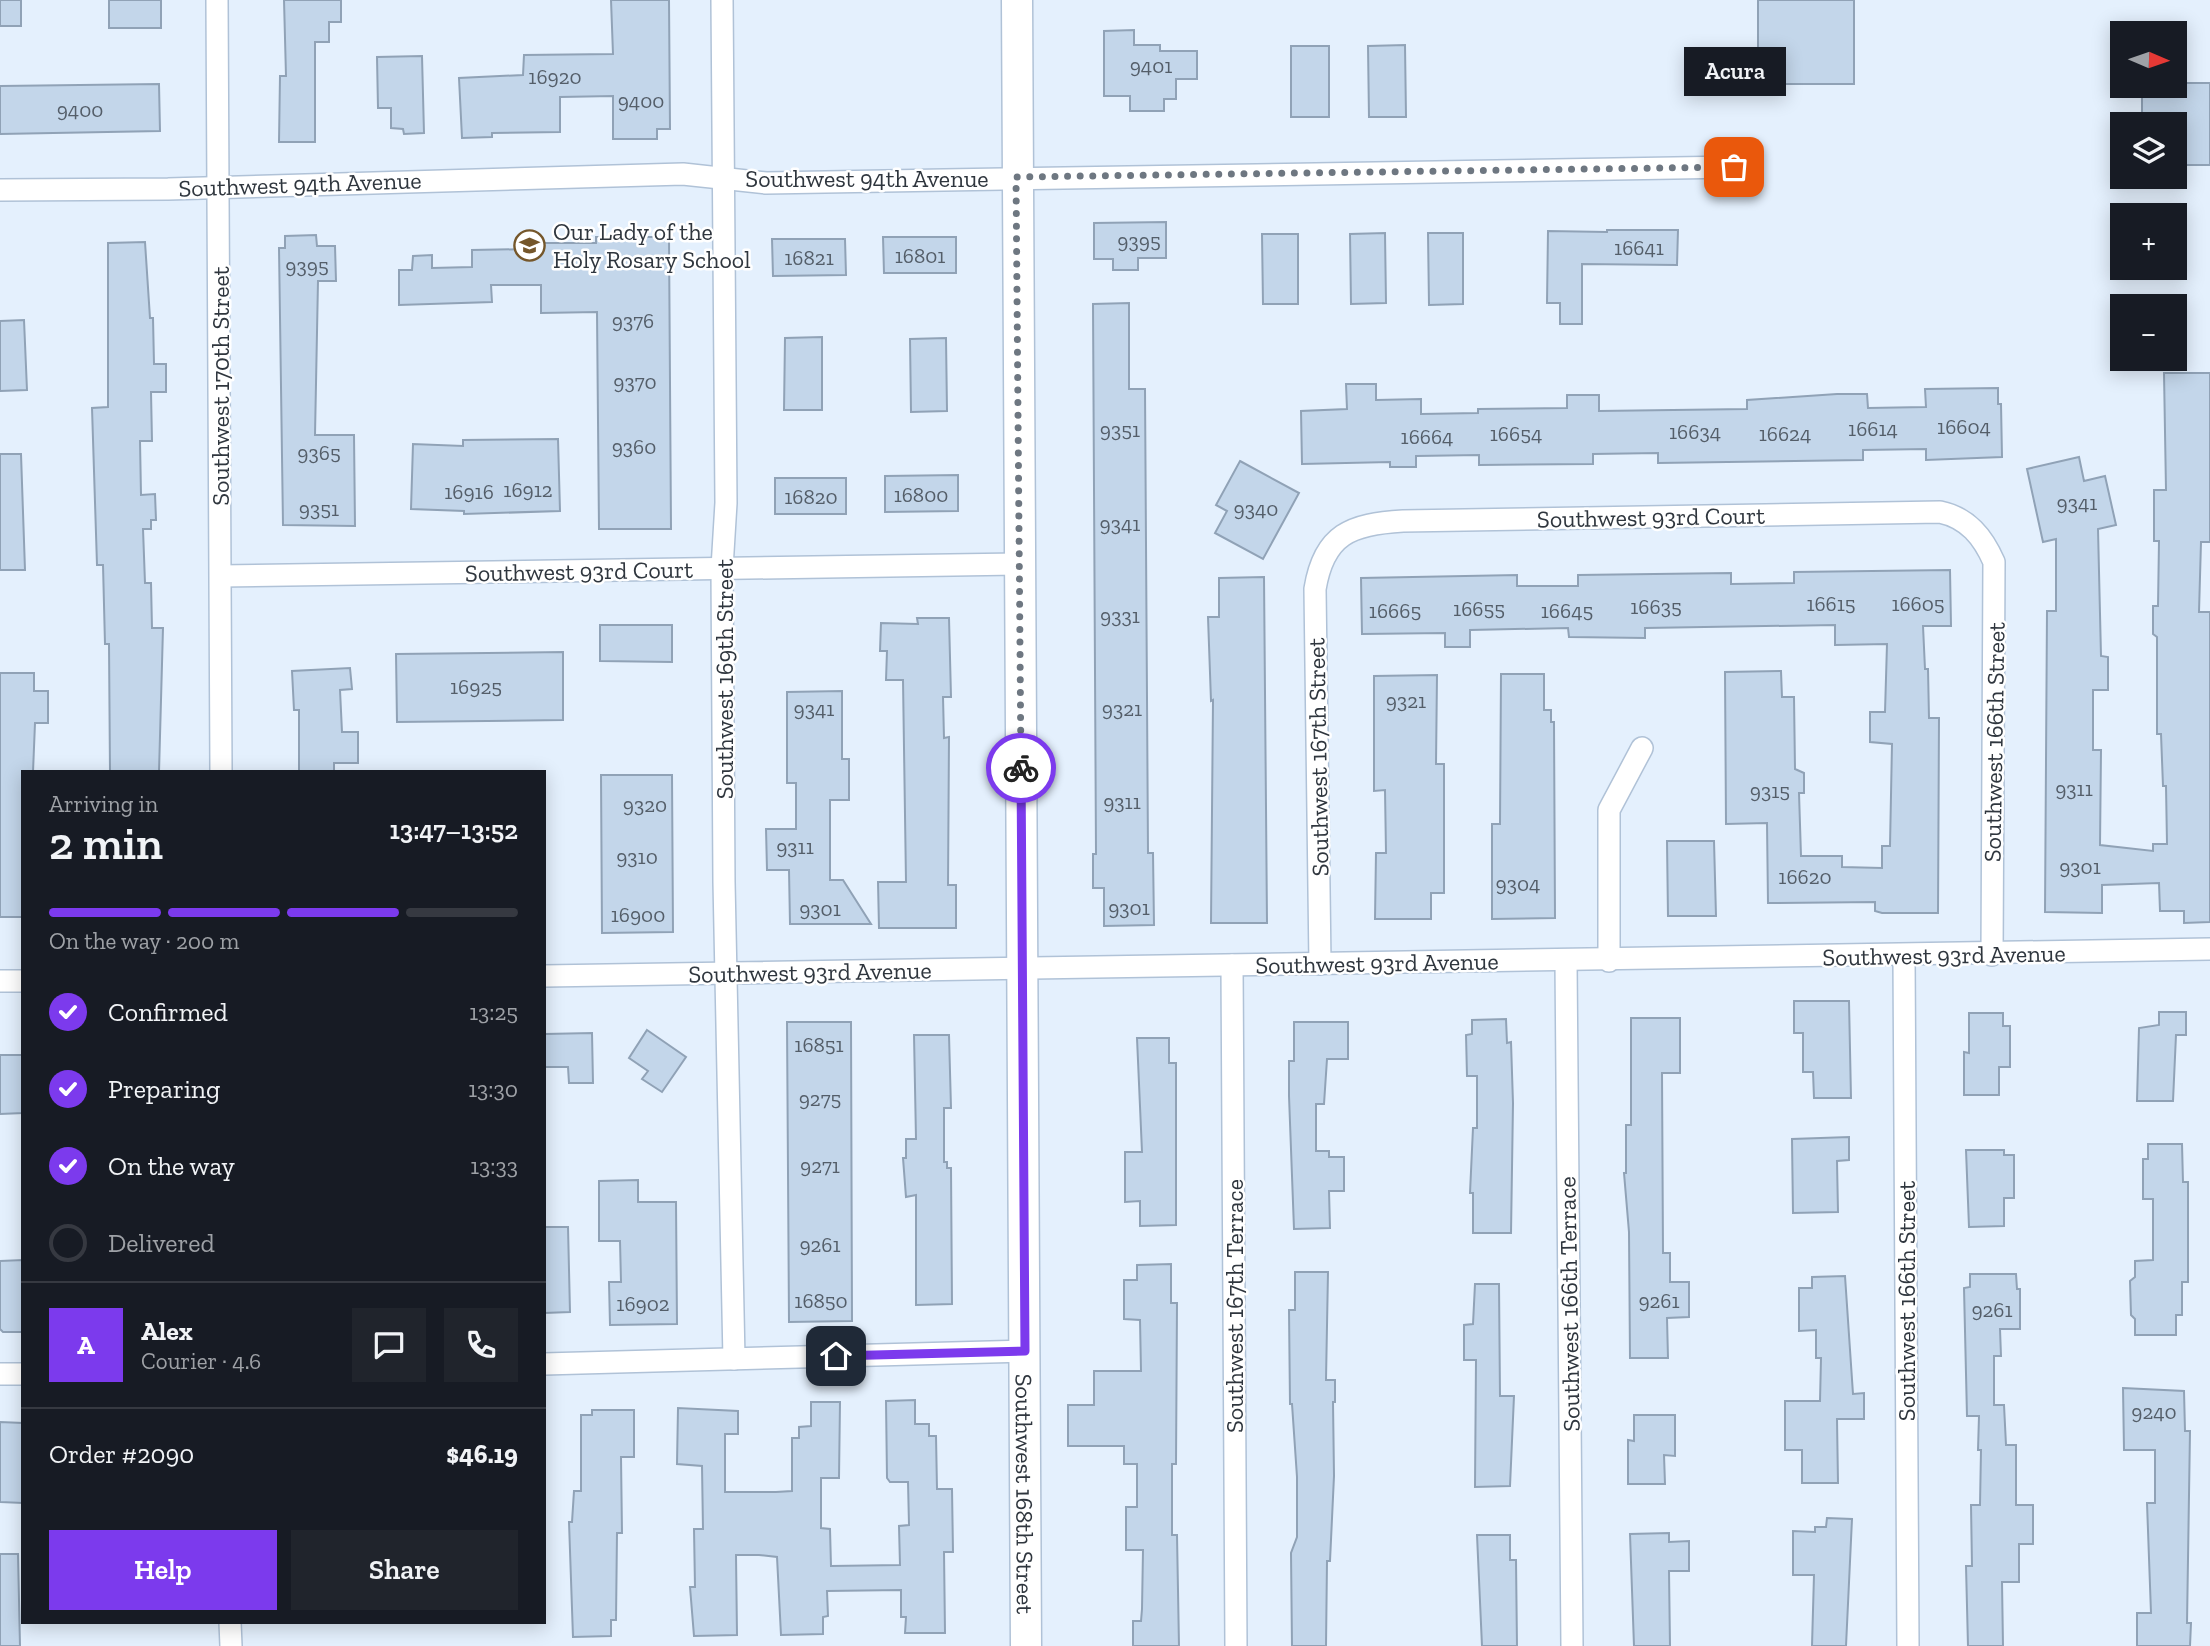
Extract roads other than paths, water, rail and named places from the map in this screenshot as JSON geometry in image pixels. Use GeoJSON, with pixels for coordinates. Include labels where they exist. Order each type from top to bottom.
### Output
{"type":"FeatureCollection","features":[{"type":"Feature","properties":{"kind":"street","name":"Southwest 170th Street"},"geometry":{"type":"LineString","coordinates":[[217,0],[221,770]]}},
{"type":"Feature","properties":{"kind":"street","name":"Southwest 169th Street"},"geometry":{"type":"LineString","coordinates":[[722,0],[725,178],[726,503],[722,568],[725,973],[734,1359]]}},
{"type":"Feature","properties":{"kind":"street","name":"Southwest 168th Street"},"geometry":{"type":"LineString","coordinates":[[1017,0],[1026,1646]]}},
{"type":"Feature","properties":{"kind":"street","name":"Southwest 94th Avenue"},"geometry":{"type":"LineString","coordinates":[[0,190],[219,187],[683,174],[766,183],[1734,167]]}},
{"type":"Feature","properties":{"kind":"street","name":"Southwest 93rd Court"},"geometry":{"type":"LineString","coordinates":[[1326,552],[1355,528],[1403,521],[1940,512],[1961,520],[1979,534]]}},
{"type":"Feature","properties":{"kind":"street","name":"Southwest 166th Street"},"geometry":{"type":"LineString","coordinates":[[1979,534],[1990,552],[1995,572],[1992,954]]}},
{"type":"Feature","properties":{"kind":"street","name":"Southwest 167th Street"},"geometry":{"type":"LineString","coordinates":[[1320,964],[1315,589],[1326,552]]}},
{"type":"Feature","properties":{"kind":"street","name":"Southwest 93rd Court"},"geometry":{"type":"LineString","coordinates":[[221,576],[1020,564]]}},
{"type":"Feature","properties":{"kind":"street"},"geometry":{"type":"LineString","coordinates":[[1609,961],[1609,810],[1642,748]]}},
{"type":"Feature","properties":{"kind":"street","name":"Southwest 93rd Avenue"},"geometry":{"type":"LineString","coordinates":[[546,976],[1566,962],[2210,949]]}},
{"type":"Feature","properties":{"kind":"street","name":"Southwest 166th Street"},"geometry":{"type":"LineString","coordinates":[[1904,956],[1908,1646]]}},
{"type":"Feature","properties":{"kind":"street","name":"Southwest 166th Terrace"},"geometry":{"type":"LineString","coordinates":[[1566,962],[1572,1646]]}},
{"type":"Feature","properties":{"kind":"street","name":"Southwest 167th Terrace"},"geometry":{"type":"LineString","coordinates":[[1232,965],[1236,1646]]}},
{"type":"Feature","properties":{"kind":"street"},"geometry":{"type":"LineString","coordinates":[[0,981],[21,981]]}},
{"type":"Feature","properties":{"kind":"street"},"geometry":{"type":"LineString","coordinates":[[546,1364],[1025,1351]]}},
{"type":"Feature","properties":{"kind":"street"},"geometry":{"type":"LineString","coordinates":[[0,1374],[21,1374]]}},
{"type":"Feature","properties":{"kind":"street"},"geometry":{"type":"LineString","coordinates":[[230,1624],[230,1646]]}},
{"type":"Feature","properties":{"kind":"place","name":"Acura"},"geometry":{"type":"Point","coordinates":[1734,167]}},
{"type":"Feature","properties":{"kind":"place","name":"Our Lady of the Holy Rosary School"},"geometry":{"type":"Point","coordinates":[530,245]}}]}
